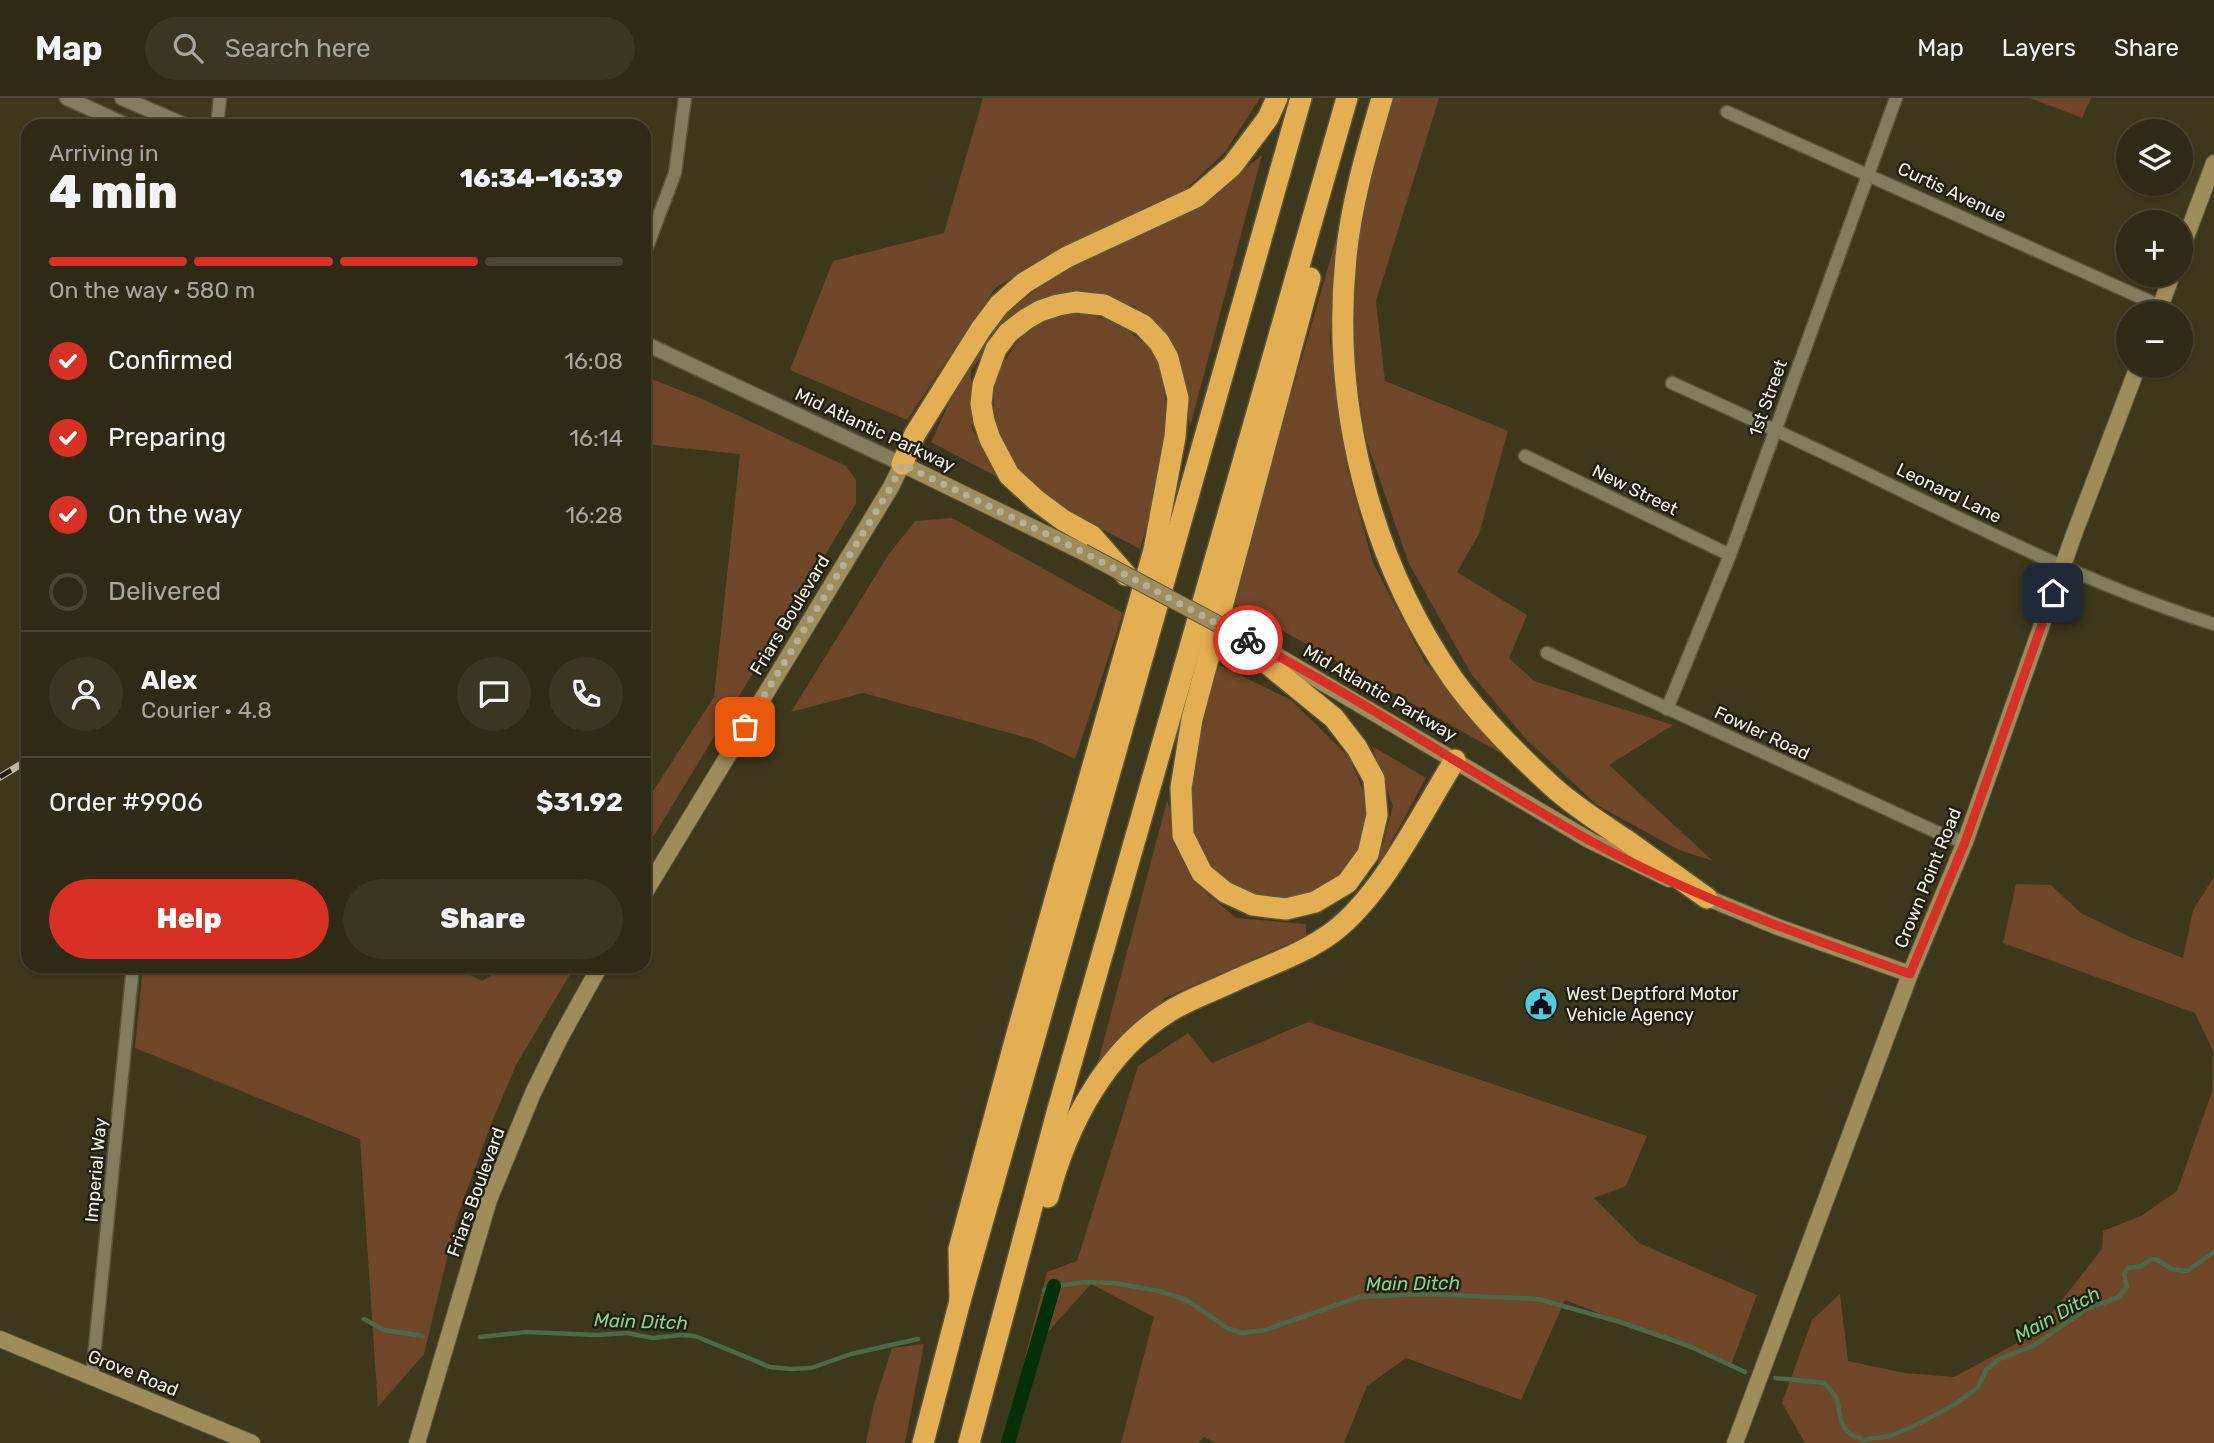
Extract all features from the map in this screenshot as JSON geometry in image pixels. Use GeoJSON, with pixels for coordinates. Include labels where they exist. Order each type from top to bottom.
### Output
{"type":"FeatureCollection","features":[{"type":"Feature","properties":{"kind":"highway"},"geometry":{"type":"LineString","coordinates":[[902,464],[922,422],[999,305],[1024,283],[1067,257],[1196,197],[1232,166],[1268,118],[1277,98]]}},
{"type":"Feature","properties":{"kind":"highway"},"geometry":{"type":"LineString","coordinates":[[923,1443],[960,1301],[1301,98]]}},
{"type":"Feature","properties":{"kind":"highway"},"geometry":{"type":"LineString","coordinates":[[969,1443],[1061,1096],[1347,98]]}},
{"type":"Feature","properties":{"kind":"highway"},"geometry":{"type":"LineString","coordinates":[[1222,627],[1273,661],[1334,718],[1357,748],[1374,779],[1377,816],[1368,854],[1347,883],[1315,902],[1286,909],[1253,905],[1225,892],[1202,873],[1183,835],[1181,788],[1192,719],[1361,98]]}},
{"type":"Feature","properties":{"kind":"highway"},"geometry":{"type":"LineString","coordinates":[[1382,98],[1363,164],[1346,257],[1343,342],[1346,395],[1353,436],[1371,509],[1396,578],[1453,679],[1518,753],[1555,789],[1707,898]]}},
{"type":"Feature","properties":{"kind":"highway"},"geometry":{"type":"LineString","coordinates":[[960,1301],[959,1249],[1154,550],[1175,437],[1178,398],[1168,358],[1159,342],[1143,325],[1104,305],[1076,302],[1058,304],[1040,311],[1008,333],[996,349],[988,367],[981,404],[990,439],[1009,475],[1126,575]]}},
{"type":"Feature","properties":{"kind":"highway"},"geometry":{"type":"LineString","coordinates":[[983,1443],[1049,1192],[1066,1143],[1102,1075],[1146,1028],[1172,1010],[1306,948],[1333,932],[1372,894],[1455,760]]}},
{"type":"Feature","properties":{"kind":"main road"},"geometry":{"type":"LineString","coordinates":[[2193,219],[2214,163]]}},
{"type":"Feature","properties":{"kind":"main road","name":"Crown Point Road"},"geometry":{"type":"LineString","coordinates":[[1735,1443],[1910,974],[1965,842],[2062,568],[2133,378]]}},
{"type":"Feature","properties":{"kind":"main road","name":"Mid Atlantic Parkway"},"geometry":{"type":"LineString","coordinates":[[902,464],[1088,544]]}},
{"type":"Feature","properties":{"kind":"main road","name":"Friars Boulevard"},"geometry":{"type":"LineString","coordinates":[[651,882],[891,487],[902,464]]}},
{"type":"Feature","properties":{"kind":"main road"},"geometry":{"type":"LineString","coordinates":[[1126,575],[1222,627]]}},
{"type":"Feature","properties":{"kind":"main road","name":"Mid Atlantic Parkway"},"geometry":{"type":"LineString","coordinates":[[1273,661],[1455,760],[1588,840],[1707,898],[1778,927],[1910,974]]}},
{"type":"Feature","properties":{"kind":"main road","name":"Friars Boulevard"},"geometry":{"type":"LineString","coordinates":[[417,1443],[489,1200],[533,1093],[596,973]]}},
{"type":"Feature","properties":{"kind":"main road","name":"Grove Road"},"geometry":{"type":"LineString","coordinates":[[0,1339],[252,1443]]}},
{"type":"Feature","properties":{"kind":"street"},"geometry":{"type":"LineString","coordinates":[[66,98],[112,119]]}},
{"type":"Feature","properties":{"kind":"street"},"geometry":{"type":"LineString","coordinates":[[122,98],[171,119]]}},
{"type":"Feature","properties":{"kind":"street"},"geometry":{"type":"LineString","coordinates":[[218,119],[220,98]]}},
{"type":"Feature","properties":{"kind":"street"},"geometry":{"type":"LineString","coordinates":[[651,236],[675,173],[685,98]]}},
{"type":"Feature","properties":{"kind":"street","name":"1st Street"},"geometry":{"type":"LineString","coordinates":[[1667,709],[1730,555],[1896,98]]}},
{"type":"Feature","properties":{"kind":"street","name":"Curtis Avenue"},"geometry":{"type":"LineString","coordinates":[[1727,111],[1869,174],[2140,301]]}},
{"type":"Feature","properties":{"kind":"street","name":"Mid Atlantic Parkway"},"geometry":{"type":"LineString","coordinates":[[651,346],[902,464]]}},
{"type":"Feature","properties":{"kind":"street","name":"Leonard Lane"},"geometry":{"type":"LineString","coordinates":[[1672,383],[1775,429],[2062,568],[2168,610],[2214,624]]}},
{"type":"Feature","properties":{"kind":"street","name":"New Street"},"geometry":{"type":"LineString","coordinates":[[1524,456],[1730,555]]}},
{"type":"Feature","properties":{"kind":"street","name":"Fowler Road"},"geometry":{"type":"LineString","coordinates":[[1547,653],[1943,835],[1965,842]]}},
{"type":"Feature","properties":{"kind":"street","name":"Imperial Way"},"geometry":{"type":"LineString","coordinates":[[92,1377],[132,973]]}},
{"type":"Feature","properties":{"kind":"shaded area"},"geometry":{"type":"Polygon","coordinates":[[[983,98],[1260,98],[1225,152],[1187,188],[996,287],[907,420],[790,370],[833,261],[944,233],[983,98]]]}},
{"type":"Feature","properties":{"kind":"shaded area"},"geometry":{"type":"Polygon","coordinates":[[[1393,98],[1439,98],[1376,301],[1385,381],[1508,431],[1479,534],[1457,572],[1527,615],[1509,658],[1534,681],[1673,725],[1609,765],[1713,861],[1679,850],[1597,805],[1526,739],[1472,675],[1409,564],[1365,437],[1351,336],[1360,221],[1393,98]]]}},
{"type":"Feature","properties":{"kind":"shaded area"},"geometry":{"type":"Polygon","coordinates":[[[2030,98],[2091,98],[2082,118],[2030,98]]]}},
{"type":"Feature","properties":{"kind":"shaded area"},"geometry":{"type":"Polygon","coordinates":[[[1262,155],[1190,427],[1182,370],[1163,330],[1135,306],[1094,295],[1046,296],[1008,321],[971,370],[972,429],[1001,479],[931,442],[960,379],[999,318],[1061,271],[1167,222],[1231,180],[1262,155]]]}},
{"type":"Feature","properties":{"kind":"shaded area"},"geometry":{"type":"Polygon","coordinates":[[[1339,230],[1330,341],[1347,468],[1373,563],[1425,662],[1513,760],[1231,602],[1339,230]]]}},
{"type":"Feature","properties":{"kind":"shaded area"},"geometry":{"type":"Polygon","coordinates":[[[1069,309],[1118,323],[1157,353],[1168,415],[1168,452],[1140,549],[1062,508],[1016,470],[994,418],[994,377],[1024,332],[1069,309]]]}},
{"type":"Feature","properties":{"kind":"shaded area"},"geometry":{"type":"Polygon","coordinates":[[[651,379],[700,398],[846,466],[856,480],[856,504],[651,841],[651,794],[714,697],[740,454],[651,445],[651,379]]]}},
{"type":"Feature","properties":{"kind":"shaded area"},"geometry":{"type":"Polygon","coordinates":[[[952,518],[1123,613],[1075,759],[1032,739],[863,693],[791,712],[889,554],[915,521],[952,518]]]}},
{"type":"Feature","properties":{"kind":"shaded area"},"geometry":{"type":"Polygon","coordinates":[[[1219,665],[1291,700],[1349,757],[1369,804],[1354,862],[1325,886],[1286,902],[1247,898],[1211,867],[1194,834],[1189,792],[1210,693],[1219,665]]]}},
{"type":"Feature","properties":{"kind":"shaded area"},"geometry":{"type":"Polygon","coordinates":[[[1372,746],[1426,778],[1376,870],[1393,806],[1372,746]]]}},
{"type":"Feature","properties":{"kind":"shaded area"},"geometry":{"type":"Polygon","coordinates":[[[1167,801],[1197,885],[1236,918],[1306,924],[1306,936],[1165,998],[1096,1070],[1167,801]]]}},
{"type":"Feature","properties":{"kind":"shaded area"},"geometry":{"type":"Polygon","coordinates":[[[2214,877],[2214,1443],[1805,1443],[1782,1403],[1812,1320],[1840,1294],[1848,1361],[1905,1373],[1954,1377],[2036,1333],[2102,1249],[2103,1231],[2141,1216],[2177,1191],[2212,1092],[2213,1051],[2195,1013],[2003,943],[2016,884],[2051,885],[2081,913],[2130,937],[2183,958],[2193,910],[2214,877]]]}},
{"type":"Feature","properties":{"kind":"shaded area"},"geometry":{"type":"Polygon","coordinates":[[[142,973],[467,973],[482,981],[494,973],[571,973],[516,1065],[492,1122],[457,1217],[424,1354],[378,1407],[360,1139],[135,1048],[142,973]]]}},
{"type":"Feature","properties":{"kind":"shaded area"},"geometry":{"type":"Polygon","coordinates":[[[1308,1022],[1647,1136],[1626,1186],[1594,1198],[1639,1243],[1757,1295],[1731,1365],[1565,1300],[1521,1400],[1406,1358],[1367,1386],[1344,1443],[1215,1443],[1204,1437],[1198,1443],[1121,1443],[1154,1317],[1091,1284],[1025,1357],[1047,1272],[1077,1261],[1138,1066],[1188,1033],[1212,1063],[1308,1022]]]}},
{"type":"Feature","properties":{"kind":"shaded area"},"geometry":{"type":"Polygon","coordinates":[[[924,1344],[905,1443],[866,1443],[874,1404],[892,1348],[924,1344]]]}},
{"type":"Feature","properties":{"kind":"waterway","name":"Main Ditch"},"geometry":{"type":"LineString","coordinates":[[1775,1378],[1825,1383],[1837,1399],[1841,1421],[1850,1434],[1864,1440],[1890,1436],[1956,1404],[1978,1387],[1986,1370],[1999,1359],[2033,1346],[2088,1308],[2117,1298],[2127,1287],[2124,1274],[2128,1268],[2142,1266],[2155,1259],[2172,1269],[2187,1271],[2214,1252]]}},
{"type":"Feature","properties":{"kind":"waterway","name":"Main Ditch"},"geometry":{"type":"LineString","coordinates":[[1044,1290],[1085,1282],[1114,1283],[1159,1291],[1187,1300],[1227,1328],[1242,1333],[1265,1330],[1359,1297],[1427,1294],[1538,1299],[1620,1322],[1689,1346],[1745,1372]]}},
{"type":"Feature","properties":{"kind":"waterway"},"geometry":{"type":"LineString","coordinates":[[1008,1443],[1054,1286]]}},
{"type":"Feature","properties":{"kind":"waterway","name":"Main Ditch"},"geometry":{"type":"LineString","coordinates":[[364,1319],[384,1330],[423,1336]]}},
{"type":"Feature","properties":{"kind":"waterway","name":"Main Ditch"},"geometry":{"type":"LineString","coordinates":[[480,1337],[526,1332],[597,1335],[627,1333],[653,1338],[695,1336],[770,1367],[791,1369],[811,1368],[851,1354],[918,1339]]}},
{"type":"Feature","properties":{"kind":"railway"},"geometry":{"type":"LineString","coordinates":[[0,777],[21,764]]}},
{"type":"Feature","properties":{"kind":"way so far"},"geometry":{"type":"LineString","coordinates":[[745,727],[891,487],[902,464],[1083,552],[1248,640]]}},
{"type":"Feature","properties":{"kind":"place","name":"West Deptford Motor Vehicle Agency"},"geometry":{"type":"Point","coordinates":[1541,1004]}},
{"type":"Feature","properties":{"kind":"route"},"geometry":{"type":"LineString","coordinates":[[1248,640],[1588,840],[1707,898],[1778,927],[1910,974],[1965,842],[2053,593]]}}]}
